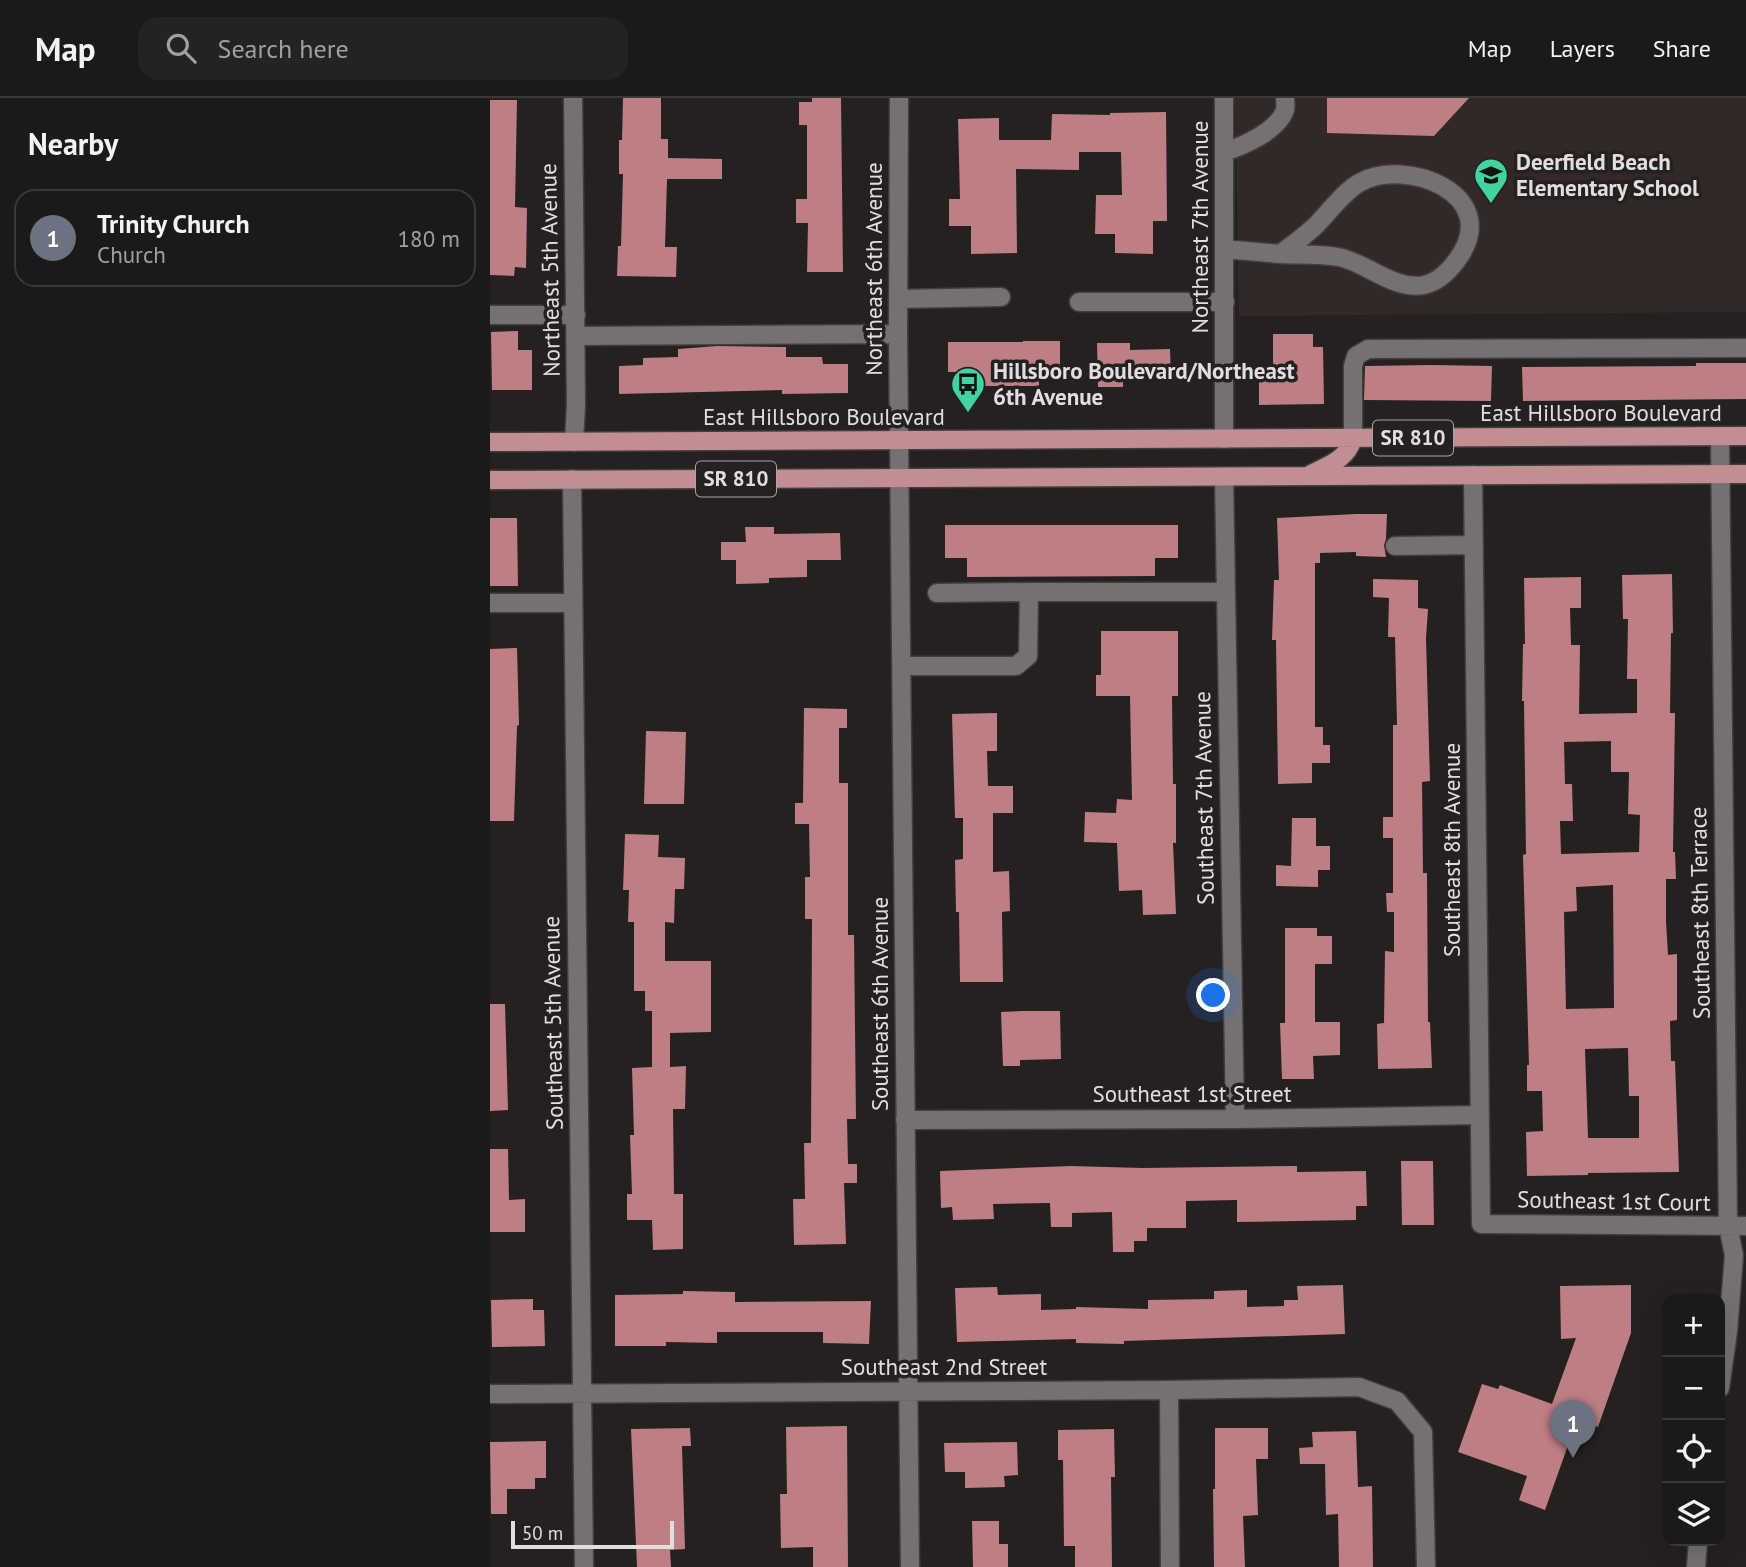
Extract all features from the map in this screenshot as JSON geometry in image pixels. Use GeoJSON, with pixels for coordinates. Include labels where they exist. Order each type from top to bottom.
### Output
{"type":"FeatureCollection","features":[{"type":"Feature","properties":{"kind":"main road","name":"East Hillsboro Boulevard"},"geometry":{"type":"LineString","coordinates":[[490,442],[1746,436]]}},
{"type":"Feature","properties":{"kind":"main road"},"geometry":{"type":"LineString","coordinates":[[1308,476],[1341,458],[1350,449],[1353,439]]}},
{"type":"Feature","properties":{"kind":"main road","name":"SR 810"},"geometry":{"type":"LineString","coordinates":[[490,480],[1746,474]]}},
{"type":"Feature","properties":{"kind":"street","name":"Northeast 5th Avenue"},"geometry":{"type":"LineString","coordinates":[[573,98],[576,315],[574,442]]}},
{"type":"Feature","properties":{"kind":"street","name":"Northeast 6th Avenue"},"geometry":{"type":"LineString","coordinates":[[899,98],[900,441]]}},
{"type":"Feature","properties":{"kind":"street","name":"Northeast 7th Avenue"},"geometry":{"type":"LineString","coordinates":[[1224,98],[1224,439]]}},
{"type":"Feature","properties":{"kind":"street"},"geometry":{"type":"LineString","coordinates":[[1224,152],[1245,146],[1272,128],[1285,110],[1285,98]]}},
{"type":"Feature","properties":{"kind":"street"},"geometry":{"type":"LineString","coordinates":[[1224,249],[1280,254],[1339,257],[1406,284],[1424,285],[1448,272],[1467,246],[1470,216],[1459,197],[1432,180],[1394,175],[1375,177],[1357,184],[1312,229],[1280,254]]}},
{"type":"Feature","properties":{"kind":"street"},"geometry":{"type":"LineString","coordinates":[[898,299],[1001,297]]}},
{"type":"Feature","properties":{"kind":"street"},"geometry":{"type":"LineString","coordinates":[[1079,302],[1224,302]]}},
{"type":"Feature","properties":{"kind":"street"},"geometry":{"type":"LineString","coordinates":[[490,315],[576,315]]}},
{"type":"Feature","properties":{"kind":"street"},"geometry":{"type":"LineString","coordinates":[[576,336],[898,334]]}},
{"type":"Feature","properties":{"kind":"street"},"geometry":{"type":"LineString","coordinates":[[1353,439],[1353,366],[1356,356],[1368,349],[1746,348]]}},
{"type":"Feature","properties":{"kind":"street","name":"Southeast 8th Terrace"},"geometry":{"type":"LineString","coordinates":[[1720,436],[1728,1226],[1734,1255],[1723,1357]]}},
{"type":"Feature","properties":{"kind":"street","name":"Southeast 6th Avenue"},"geometry":{"type":"LineString","coordinates":[[900,441],[910,1567]]}},
{"type":"Feature","properties":{"kind":"street","name":"Southeast 8th Avenue"},"geometry":{"type":"LineString","coordinates":[[1473,475],[1481,1224]]}},
{"type":"Feature","properties":{"kind":"street","name":"Southeast 7th Avenue"},"geometry":{"type":"LineString","coordinates":[[1224,477],[1235,1119]]}},
{"type":"Feature","properties":{"kind":"street","name":"Southeast 5th Avenue"},"geometry":{"type":"LineString","coordinates":[[572,479],[584,1567]]}},
{"type":"Feature","properties":{"kind":"street"},"geometry":{"type":"LineString","coordinates":[[1395,546],[1474,545]]}},
{"type":"Feature","properties":{"kind":"street"},"geometry":{"type":"LineString","coordinates":[[937,593],[1225,593]]}},
{"type":"Feature","properties":{"kind":"street"},"geometry":{"type":"LineString","coordinates":[[902,666],[1016,666],[1024,661],[1030,648],[1029,593]]}},
{"type":"Feature","properties":{"kind":"street"},"geometry":{"type":"LineString","coordinates":[[490,603],[573,603]]}},
{"type":"Feature","properties":{"kind":"street","name":"Southeast 1st Street"},"geometry":{"type":"LineString","coordinates":[[905,1120],[1479,1115]]}},
{"type":"Feature","properties":{"kind":"street","name":"Southeast 1st Court"},"geometry":{"type":"LineString","coordinates":[[1481,1224],[1746,1226]]}},
{"type":"Feature","properties":{"kind":"street","name":"Southeast 2nd Street"},"geometry":{"type":"LineString","coordinates":[[490,1394],[1169,1391],[1359,1387],[1397,1401],[1423,1432],[1426,1567]]}},
{"type":"Feature","properties":{"kind":"street"},"geometry":{"type":"LineString","coordinates":[[1169,1391],[1170,1567]]}},
{"type":"Feature","properties":{"kind":"street"},"geometry":{"type":"LineString","coordinates":[[1696,1567],[1698,1546]]}},
{"type":"Feature","properties":{"kind":"shaded area","name":"Deerfield Beach Elementary School"},"geometry":{"type":"Polygon","coordinates":[[[1235,98],[1746,98],[1746,312],[1239,316],[1235,98]]]}},
{"type":"Feature","properties":{"kind":"building"},"geometry":{"type":"Polygon","coordinates":[[[623,98],[661,98],[661,139],[668,139],[668,158],[722,159],[722,179],[667,179],[665,247],[677,247],[676,277],[617,276],[618,246],[621,246],[623,174],[619,174],[619,140],[622,140],[623,98]]]}},
{"type":"Feature","properties":{"kind":"building"},"geometry":{"type":"Polygon","coordinates":[[[812,98],[841,98],[843,272],[807,272],[808,223],[796,223],[796,199],[807,199],[807,125],[799,125],[799,102],[812,102],[812,98]]]}},
{"type":"Feature","properties":{"kind":"building"},"geometry":{"type":"Polygon","coordinates":[[[1327,98],[1469,98],[1434,136],[1327,133],[1327,98]]]}},
{"type":"Feature","properties":{"kind":"building"},"geometry":{"type":"Polygon","coordinates":[[[490,100],[517,100],[515,207],[527,208],[526,268],[515,267],[514,276],[490,275],[490,100]]]}},
{"type":"Feature","properties":{"kind":"building"},"geometry":{"type":"Polygon","coordinates":[[[1166,112],[1167,221],[1153,221],[1153,254],[1115,253],[1115,234],[1095,234],[1096,195],[1122,195],[1121,152],[1079,152],[1079,170],[1016,169],[1017,253],[971,254],[971,226],[949,226],[949,199],[960,199],[958,119],[999,118],[999,140],[1051,140],[1052,114],[1166,112]]]}},
{"type":"Feature","properties":{"kind":"building"},"geometry":{"type":"Polygon","coordinates":[[[518,331],[518,350],[532,350],[532,390],[492,390],[491,332],[518,331]]]}},
{"type":"Feature","properties":{"kind":"building"},"geometry":{"type":"Polygon","coordinates":[[[1273,334],[1313,334],[1313,347],[1323,347],[1324,404],[1259,405],[1259,372],[1273,372],[1273,334]]]}},
{"type":"Feature","properties":{"kind":"building"},"geometry":{"type":"Polygon","coordinates":[[[1060,341],[1060,374],[1039,374],[1039,386],[976,386],[976,372],[948,372],[948,342],[1060,341]]]}},
{"type":"Feature","properties":{"kind":"building"},"geometry":{"type":"Polygon","coordinates":[[[1097,343],[1130,343],[1130,350],[1170,349],[1171,377],[1123,378],[1123,387],[1098,387],[1097,343]]]}},
{"type":"Feature","properties":{"kind":"building"},"geometry":{"type":"Polygon","coordinates":[[[717,346],[786,347],[786,357],[822,357],[823,364],[848,364],[848,393],[782,394],[782,390],[619,394],[619,366],[643,365],[643,358],[678,357],[678,349],[717,346]]]}},
{"type":"Feature","properties":{"kind":"building"},"geometry":{"type":"Polygon","coordinates":[[[1696,363],[1746,363],[1746,399],[1523,401],[1522,367],[1696,366],[1696,363]]]}},
{"type":"Feature","properties":{"kind":"building"},"geometry":{"type":"Polygon","coordinates":[[[1365,366],[1492,366],[1491,401],[1364,400],[1365,366]]]}},
{"type":"Feature","properties":{"kind":"building"},"geometry":{"type":"Polygon","coordinates":[[[1387,514],[1384,545],[1386,557],[1356,556],[1356,552],[1320,553],[1320,563],[1315,563],[1315,727],[1323,727],[1323,745],[1330,745],[1330,763],[1312,763],[1312,783],[1278,784],[1276,640],[1272,640],[1274,580],[1279,580],[1277,518],[1387,514]]]}},
{"type":"Feature","properties":{"kind":"building"},"geometry":{"type":"Polygon","coordinates":[[[490,518],[517,518],[518,586],[490,586],[490,518]]]}},
{"type":"Feature","properties":{"kind":"building"},"geometry":{"type":"Polygon","coordinates":[[[945,525],[1178,525],[1178,558],[1155,558],[1155,576],[967,577],[967,558],[945,558],[945,525]]]}},
{"type":"Feature","properties":{"kind":"building"},"geometry":{"type":"Polygon","coordinates":[[[745,527],[774,527],[774,534],[840,533],[841,560],[807,560],[807,577],[769,578],[769,583],[736,584],[736,560],[721,560],[721,542],[746,542],[745,527]]]}},
{"type":"Feature","properties":{"kind":"building"},"geometry":{"type":"Polygon","coordinates":[[[1672,574],[1670,713],[1675,713],[1673,852],[1676,879],[1666,879],[1666,921],[1668,955],[1677,954],[1677,1020],[1670,1021],[1671,1061],[1675,1061],[1679,1172],[1527,1176],[1526,1132],[1543,1131],[1542,1091],[1527,1091],[1529,1065],[1522,701],[1524,578],[1581,577],[1581,608],[1570,608],[1571,645],[1580,645],[1579,714],[1637,713],[1637,679],[1627,679],[1628,619],[1623,619],[1622,575],[1672,574]],[[1611,741],[1564,742],[1565,784],[1572,784],[1573,821],[1560,821],[1561,854],[1639,852],[1640,815],[1628,814],[1629,772],[1611,772],[1611,741]],[[1613,885],[1576,887],[1577,911],[1564,912],[1566,1009],[1614,1008],[1613,885]],[[1628,1048],[1585,1049],[1588,1138],[1639,1138],[1639,1096],[1629,1096],[1628,1048]]]}},
{"type":"Feature","properties":{"kind":"building"},"geometry":{"type":"Polygon","coordinates":[[[1373,579],[1418,580],[1418,608],[1428,609],[1426,638],[1430,781],[1422,782],[1423,873],[1427,873],[1428,1022],[1432,1068],[1378,1069],[1377,1024],[1384,1023],[1385,951],[1394,952],[1394,912],[1387,912],[1386,893],[1393,893],[1393,838],[1383,838],[1383,817],[1393,817],[1393,725],[1397,725],[1395,637],[1388,637],[1389,598],[1373,597],[1373,579]]]}},
{"type":"Feature","properties":{"kind":"building"},"geometry":{"type":"Polygon","coordinates":[[[1101,631],[1178,631],[1178,696],[1172,696],[1173,784],[1176,784],[1176,843],[1173,843],[1176,914],[1143,915],[1142,890],[1119,891],[1117,843],[1084,842],[1085,812],[1116,813],[1117,799],[1132,800],[1130,696],[1096,696],[1096,675],[1101,675],[1101,631]]]}},
{"type":"Feature","properties":{"kind":"building"},"geometry":{"type":"Polygon","coordinates":[[[517,648],[519,725],[514,821],[490,821],[490,649],[517,648]]]}},
{"type":"Feature","properties":{"kind":"building"},"geometry":{"type":"Polygon","coordinates":[[[804,708],[847,709],[847,728],[839,728],[839,783],[848,783],[848,935],[854,935],[856,1119],[847,1119],[848,1164],[857,1164],[857,1183],[844,1183],[846,1244],[794,1245],[793,1199],[805,1199],[804,1143],[811,1143],[812,919],[805,919],[805,877],[810,877],[809,824],[795,824],[795,803],[803,803],[804,708]]]}},
{"type":"Feature","properties":{"kind":"building"},"geometry":{"type":"Polygon","coordinates":[[[997,713],[997,751],[987,751],[988,786],[1013,786],[1013,813],[993,813],[993,872],[1009,871],[1010,911],[1002,912],[1003,982],[960,982],[955,860],[963,859],[963,818],[955,818],[952,714],[997,713]]]}},
{"type":"Feature","properties":{"kind":"building"},"geometry":{"type":"Polygon","coordinates":[[[646,731],[686,732],[684,804],[644,804],[646,731]]]}},
{"type":"Feature","properties":{"kind":"building"},"geometry":{"type":"Polygon","coordinates":[[[1292,818],[1316,818],[1316,846],[1330,846],[1330,870],[1318,870],[1318,887],[1276,886],[1276,865],[1291,866],[1292,818]]]}},
{"type":"Feature","properties":{"kind":"building"},"geometry":{"type":"Polygon","coordinates":[[[625,834],[659,835],[658,857],[685,858],[684,889],[675,889],[674,923],[665,922],[665,961],[711,961],[711,1032],[670,1033],[670,1067],[686,1066],[685,1109],[673,1109],[674,1194],[683,1194],[683,1249],[653,1250],[652,1220],[627,1220],[627,1194],[632,1194],[630,1135],[634,1135],[632,1068],[652,1067],[652,1011],[645,1011],[645,991],[634,991],[634,922],[628,922],[629,890],[623,890],[625,834]]]}},
{"type":"Feature","properties":{"kind":"building"},"geometry":{"type":"Polygon","coordinates":[[[1285,928],[1317,928],[1317,936],[1332,936],[1332,964],[1315,964],[1315,1022],[1340,1022],[1340,1055],[1313,1056],[1314,1079],[1282,1079],[1280,1023],[1285,1023],[1285,928]]]}},
{"type":"Feature","properties":{"kind":"building"},"geometry":{"type":"Polygon","coordinates":[[[490,1004],[505,1004],[508,1110],[490,1111],[490,1004]]]}},
{"type":"Feature","properties":{"kind":"building"},"geometry":{"type":"Polygon","coordinates":[[[1060,1011],[1061,1059],[1020,1060],[1020,1066],[1003,1066],[1001,1012],[1060,1011]]]}},
{"type":"Feature","properties":{"kind":"building"},"geometry":{"type":"Polygon","coordinates":[[[490,1149],[508,1149],[509,1200],[525,1199],[525,1232],[490,1232],[490,1149]]]}},
{"type":"Feature","properties":{"kind":"building"},"geometry":{"type":"Polygon","coordinates":[[[1401,1161],[1433,1161],[1434,1225],[1402,1225],[1401,1161]]]}},
{"type":"Feature","properties":{"kind":"building"},"geometry":{"type":"Polygon","coordinates":[[[1071,1166],[1297,1166],[1297,1172],[1366,1171],[1367,1206],[1356,1206],[1356,1220],[1237,1222],[1237,1200],[1186,1201],[1186,1228],[1147,1228],[1147,1241],[1134,1241],[1134,1252],[1113,1252],[1112,1212],[1072,1213],[1072,1227],[1051,1227],[1050,1203],[993,1204],[994,1219],[953,1220],[952,1207],[941,1208],[940,1171],[1071,1166]]]}},
{"type":"Feature","properties":{"kind":"building"},"geometry":{"type":"Polygon","coordinates":[[[1343,1285],[1345,1334],[1124,1341],[1124,1344],[1076,1343],[1076,1339],[957,1342],[955,1288],[997,1287],[998,1295],[1041,1294],[1041,1310],[1076,1307],[1148,1309],[1148,1300],[1214,1299],[1214,1291],[1247,1290],[1247,1307],[1284,1306],[1284,1300],[1298,1300],[1297,1286],[1343,1285]]]}},
{"type":"Feature","properties":{"kind":"building"},"geometry":{"type":"Polygon","coordinates":[[[1631,1285],[1631,1333],[1598,1427],[1577,1420],[1545,1510],[1519,1500],[1527,1476],[1458,1452],[1482,1384],[1498,1389],[1500,1385],[1552,1404],[1576,1338],[1561,1339],[1560,1286],[1631,1285]]]}},
{"type":"Feature","properties":{"kind":"building"},"geometry":{"type":"Polygon","coordinates":[[[683,1291],[735,1292],[735,1302],[871,1301],[869,1344],[823,1343],[823,1332],[717,1332],[717,1343],[666,1342],[666,1346],[615,1346],[615,1295],[683,1294],[683,1291]]]}},
{"type":"Feature","properties":{"kind":"building"},"geometry":{"type":"Polygon","coordinates":[[[533,1299],[533,1310],[544,1310],[545,1346],[492,1347],[491,1300],[533,1299]]]}},
{"type":"Feature","properties":{"kind":"building"},"geometry":{"type":"Polygon","coordinates":[[[847,1426],[848,1567],[813,1567],[813,1547],[781,1548],[780,1494],[787,1494],[786,1427],[847,1426]]]}},
{"type":"Feature","properties":{"kind":"building"},"geometry":{"type":"Polygon","coordinates":[[[690,1428],[691,1446],[682,1446],[685,1549],[670,1550],[671,1567],[637,1567],[631,1429],[690,1428]]]}},
{"type":"Feature","properties":{"kind":"building"},"geometry":{"type":"Polygon","coordinates":[[[1215,1428],[1268,1428],[1268,1459],[1256,1459],[1258,1515],[1243,1516],[1245,1567],[1214,1567],[1215,1428]]]}},
{"type":"Feature","properties":{"kind":"building"},"geometry":{"type":"Polygon","coordinates":[[[1114,1429],[1115,1477],[1111,1477],[1112,1567],[1075,1567],[1075,1546],[1064,1546],[1063,1460],[1058,1460],[1058,1430],[1114,1429]]]}},
{"type":"Feature","properties":{"kind":"building"},"geometry":{"type":"Polygon","coordinates":[[[1356,1431],[1358,1487],[1372,1486],[1373,1567],[1339,1567],[1338,1514],[1326,1515],[1325,1464],[1300,1464],[1299,1448],[1313,1447],[1312,1432],[1356,1431]]]}},
{"type":"Feature","properties":{"kind":"building"},"geometry":{"type":"Polygon","coordinates":[[[546,1441],[546,1478],[535,1478],[535,1489],[507,1489],[507,1514],[491,1514],[490,1442],[546,1441]]]}},
{"type":"Feature","properties":{"kind":"building"},"geometry":{"type":"Polygon","coordinates":[[[1017,1442],[1018,1475],[1004,1476],[1005,1487],[965,1488],[965,1472],[945,1472],[944,1443],[1017,1442]]]}},
{"type":"Feature","properties":{"kind":"building"},"geometry":{"type":"Polygon","coordinates":[[[972,1521],[999,1521],[999,1544],[1008,1544],[1008,1567],[973,1567],[972,1521]]]}},
{"type":"Feature","properties":{"kind":"place","name":"Deerfield Beach Elementary School"},"geometry":{"type":"Point","coordinates":[1491,205]}},
{"type":"Feature","properties":{"kind":"place","name":"Hillsboro Boulevard/Northeast 6th Avenue"},"geometry":{"type":"Point","coordinates":[968,414]}},
{"type":"Feature","properties":{"kind":"place","name":"Trinity Church"},"geometry":{"type":"Point","coordinates":[1573,1458]}}]}
